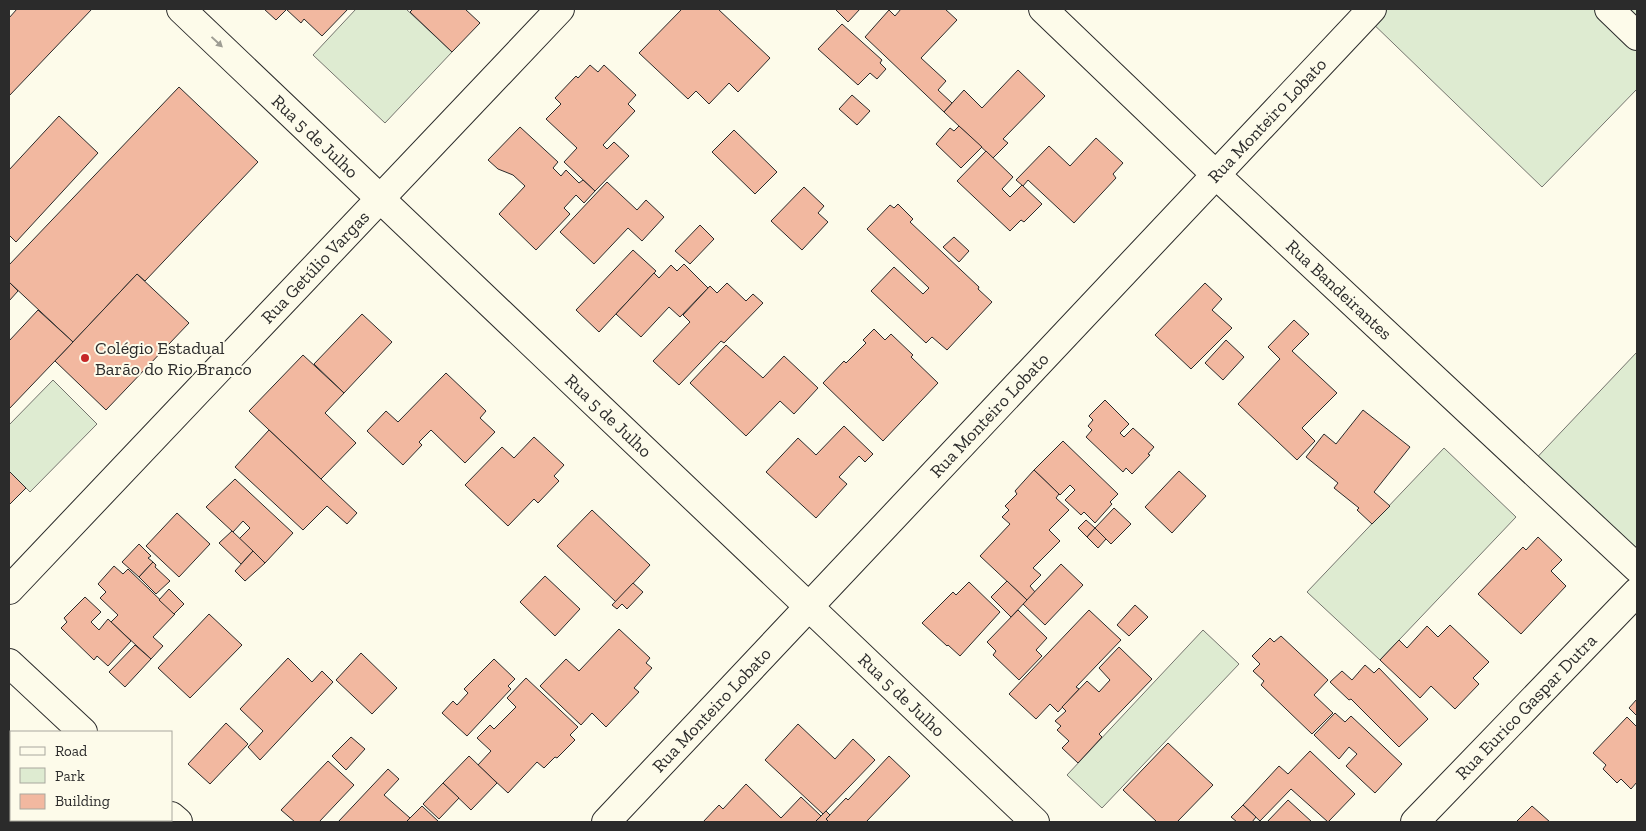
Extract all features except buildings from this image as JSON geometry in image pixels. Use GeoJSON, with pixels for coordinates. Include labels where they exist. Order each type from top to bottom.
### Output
{"type":"FeatureCollection","features":[{"type":"Feature","properties":{"kind":"street","name":"Rua 5 de Julho"},"geometry":{"type":"LineString","coordinates":[[181,9],[382,198],[1035,822]]}},
{"type":"Feature","properties":{"kind":"street","name":"Rua Getúlio Vargas"},"geometry":{"type":"LineString","coordinates":[[9,590],[560,9]]}},
{"type":"Feature","properties":{"kind":"street","name":"Rua Bandeirantes"},"geometry":{"type":"LineString","coordinates":[[1042,9],[1215,174],[1637,568]]}},
{"type":"Feature","properties":{"kind":"street","name":"Rua Monteiro Lobato"},"geometry":{"type":"LineString","coordinates":[[606,822],[1372,9]]}},
{"type":"Feature","properties":{"kind":"street"},"geometry":{"type":"LineString","coordinates":[[1609,9],[1637,36]]}},
{"type":"Feature","properties":{"kind":"street","name":"Rua Eurico Gaspar Dutra"},"geometry":{"type":"LineString","coordinates":[[1416,822],[1637,592]]}},
{"type":"Feature","properties":{"kind":"street"},"geometry":{"type":"LineString","coordinates":[[9,663],[81,731]]}},
{"type":"Feature","properties":{"kind":"green space"},"geometry":{"type":"Polygon","coordinates":[[[356,9],[406,9],[452,52],[385,123],[313,55],[356,9]]]}},
{"type":"Feature","properties":{"kind":"green space"},"geometry":{"type":"Polygon","coordinates":[[[1372,9],[1637,9],[1637,89],[1542,187],[1365,16],[1372,9]]]}},
{"type":"Feature","properties":{"kind":"green space"},"geometry":{"type":"Polygon","coordinates":[[[1637,352],[1637,568],[1528,467],[1637,352]]]}},
{"type":"Feature","properties":{"kind":"green space"},"geometry":{"type":"Polygon","coordinates":[[[53,380],[97,424],[30,492],[9,471],[9,425],[53,380]]]}},
{"type":"Feature","properties":{"kind":"green space"},"geometry":{"type":"Polygon","coordinates":[[[1444,448],[1516,517],[1380,660],[1307,592],[1444,448]]]}},
{"type":"Feature","properties":{"kind":"green space"},"geometry":{"type":"Polygon","coordinates":[[[1203,630],[1239,664],[1102,808],[1067,775],[1203,630]]]}},
{"type":"Feature","properties":{"kind":"place","name":"Colégio Estadual Barão do Rio Branco"},"geometry":{"type":"Point","coordinates":[85,358]}}]}
